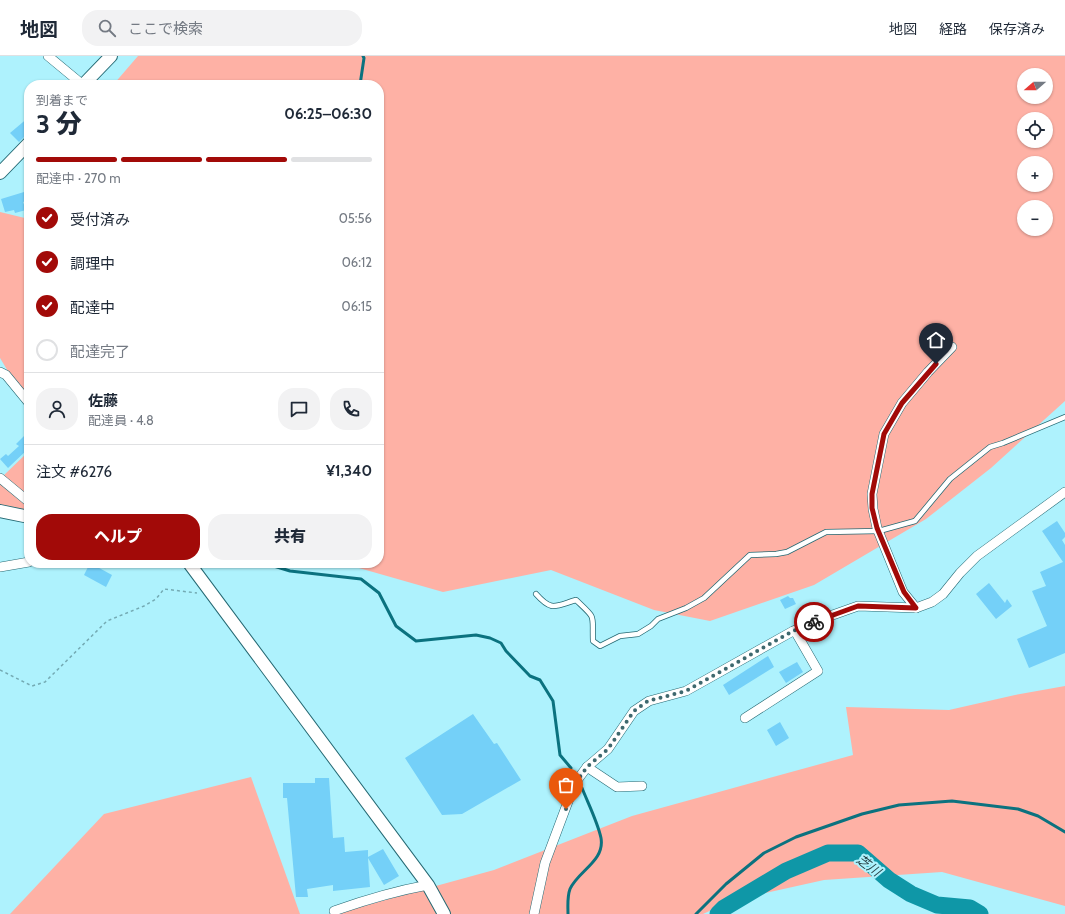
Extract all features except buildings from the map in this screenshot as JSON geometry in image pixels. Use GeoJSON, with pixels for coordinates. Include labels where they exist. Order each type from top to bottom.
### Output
{"type":"FeatureCollection","features":[{"type":"Feature","properties":{"kind":"street"},"geometry":{"type":"LineString","coordinates":[[48,56],[77,80]]}},
{"type":"Feature","properties":{"kind":"street"},"geometry":{"type":"LineString","coordinates":[[88,80],[111,56]]}},
{"type":"Feature","properties":{"kind":"street"},"geometry":{"type":"LineString","coordinates":[[0,173],[24,148]]}},
{"type":"Feature","properties":{"kind":"street"},"geometry":{"type":"LineString","coordinates":[[916,608],[904,592],[878,530],[872,508],[872,494],[884,434],[902,403],[928,372],[952,347]]}},
{"type":"Feature","properties":{"kind":"street"},"geometry":{"type":"LineString","coordinates":[[0,372],[6,375],[24,397]]}},
{"type":"Feature","properties":{"kind":"street"},"geometry":{"type":"LineString","coordinates":[[0,478],[24,498]]}},
{"type":"Feature","properties":{"kind":"street"},"geometry":{"type":"LineString","coordinates":[[534,914],[545,863],[576,782],[587,767],[608,749],[634,711],[648,701],[686,691],[795,631],[858,606],[916,608],[932,602],[943,594],[960,573],[977,556],[1065,492]]}},
{"type":"Feature","properties":{"kind":"street"},"geometry":{"type":"LineString","coordinates":[[0,511],[24,516]]}},
{"type":"Feature","properties":{"kind":"street"},"geometry":{"type":"LineString","coordinates":[[0,567],[24,563]]}},
{"type":"Feature","properties":{"kind":"street"},"geometry":{"type":"LineString","coordinates":[[193,568],[428,885],[444,914]]}},
{"type":"Feature","properties":{"kind":"street"},"geometry":{"type":"LineString","coordinates":[[745,718],[818,671],[795,631]]}},
{"type":"Feature","properties":{"kind":"street"},"geometry":{"type":"LineString","coordinates":[[587,767],[617,787],[642,786]]}},
{"type":"Feature","properties":{"kind":"street"},"geometry":{"type":"LineString","coordinates":[[334,911],[388,893],[428,885]]}},
{"type":"Feature","properties":{"kind":"lane"},"geometry":{"type":"LineString","coordinates":[[536,594],[545,604],[552,607],[576,600],[590,612],[594,618],[594,641],[600,646],[620,636],[638,634],[651,626],[658,619],[686,608],[704,598],[750,555],[787,552],[826,532],[878,530],[916,521],[950,479],[990,447],[1004,443],[1065,417]]}},
{"type":"Feature","properties":{"kind":"path"},"geometry":{"type":"LineString","coordinates":[[0,670],[32,686],[45,682],[107,621],[144,606],[156,599],[164,589],[211,594]]}},
{"type":"Feature","properties":{"kind":"shaded area"},"geometry":{"type":"Polygon","coordinates":[[[138,56],[1065,56],[1065,401],[991,468],[926,519],[814,585],[710,621],[654,610],[551,570],[443,592],[359,568],[384,568],[384,80],[117,80],[138,56]]]}},
{"type":"Feature","properties":{"kind":"shaded area"},"geometry":{"type":"Polygon","coordinates":[[[0,212],[24,218],[24,398],[0,358],[0,212]]]}},
{"type":"Feature","properties":{"kind":"shaded area"},"geometry":{"type":"Polygon","coordinates":[[[24,456],[24,513],[0,515],[0,477],[2,477],[24,456]]]}},
{"type":"Feature","properties":{"kind":"shaded area"},"geometry":{"type":"Polygon","coordinates":[[[1065,686],[1065,906],[942,872],[824,880],[733,900],[703,914],[334,914],[494,870],[632,816],[853,755],[846,707],[949,710],[1015,695],[1065,686]]]}},
{"type":"Feature","properties":{"kind":"shaded area"},"geometry":{"type":"Polygon","coordinates":[[[251,777],[300,914],[10,914],[104,814],[251,777]]]}},
{"type":"Feature","properties":{"kind":"waterway"},"geometry":{"type":"LineString","coordinates":[[361,80],[363,56]]}},
{"type":"Feature","properties":{"kind":"waterway"},"geometry":{"type":"LineString","coordinates":[[280,568],[290,571],[361,579],[379,593],[396,626],[416,641],[476,635],[490,638],[501,643],[506,651],[530,676],[540,680],[553,701],[560,755],[571,768]]}},
{"type":"Feature","properties":{"kind":"waterway"},"geometry":{"type":"LineString","coordinates":[[568,914],[568,898],[570,889],[595,859],[601,846],[598,826],[582,788]]}},
{"type":"Feature","properties":{"kind":"waterway"},"geometry":{"type":"LineString","coordinates":[[696,914],[726,884],[764,853],[796,837],[862,814],[899,805],[952,801],[1018,809],[1038,816],[1065,832]]}},
{"type":"Feature","properties":{"kind":"waterway","name":"芝川"},"geometry":{"type":"LineString","coordinates":[[718,914],[724,908],[786,871],[828,853],[858,853],[889,880],[911,894],[937,905],[970,908],[980,914]]}},
{"type":"Feature","properties":{"kind":"way so far"},"geometry":{"type":"LineString","coordinates":[[566,809],[576,782],[587,767],[608,749],[634,711],[648,701],[686,691],[793,631],[814,622]]}},
{"type":"Feature","properties":{"kind":"route"},"geometry":{"type":"LineString","coordinates":[[814,622],[858,606],[916,608],[904,592],[886,546],[877,528],[872,508],[872,494],[884,434],[902,403],[936,364]]}}]}
